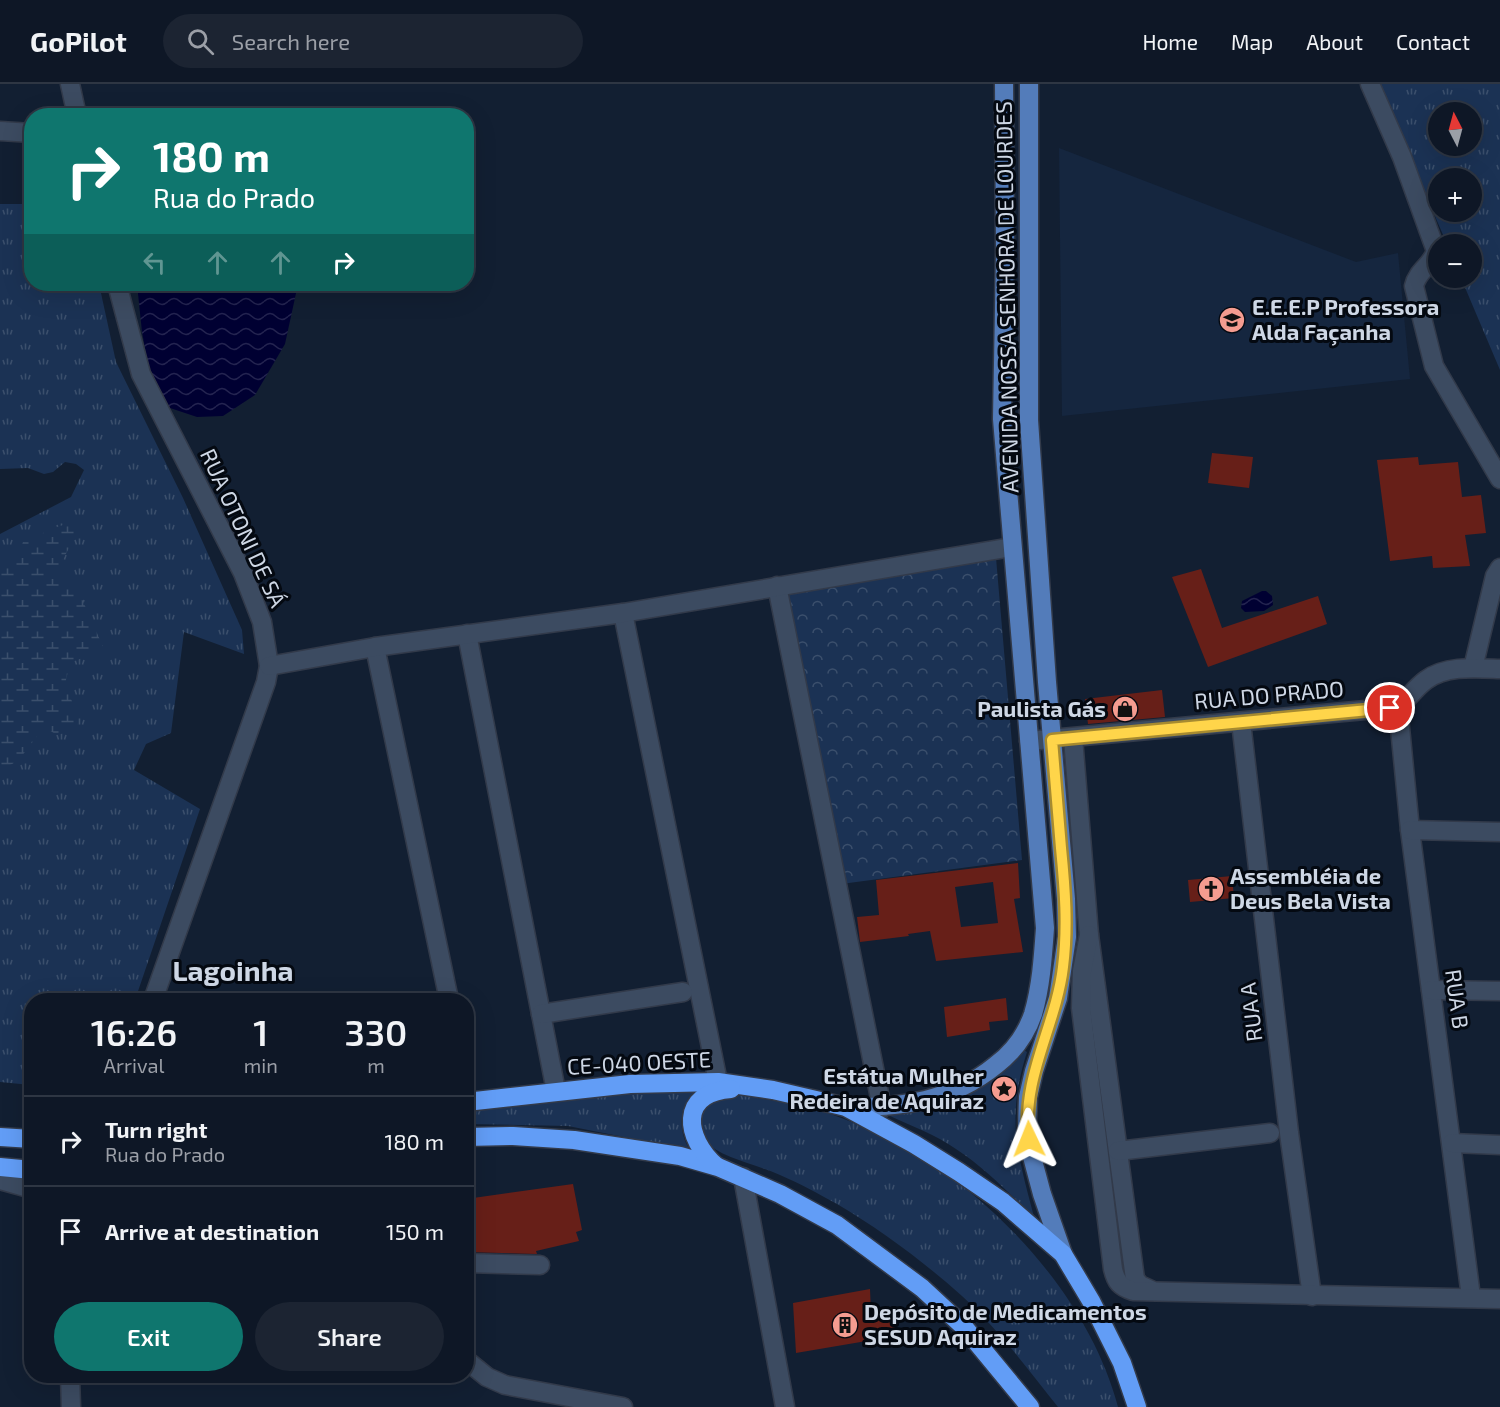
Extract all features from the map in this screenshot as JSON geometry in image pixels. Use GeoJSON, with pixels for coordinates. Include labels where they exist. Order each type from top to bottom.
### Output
{"type":"FeatureCollection","features":[{"type":"Feature","properties":{"kind":"highway","name":"CE-040 OESTE"},"geometry":{"type":"LineString","coordinates":[[474,1101],[556,1091],[674,1082],[718,1082],[803,1096],[846,1107],[914,1144],[959,1172],[1002,1202],[1063,1254],[1091,1301],[1122,1364],[1137,1407]]}},
{"type":"Feature","properties":{"kind":"highway"},"geometry":{"type":"LineString","coordinates":[[718,1167],[698,1147],[694,1136],[692,1115],[696,1106],[712,1092],[757,1088]]}},
{"type":"Feature","properties":{"kind":"highway"},"geometry":{"type":"LineString","coordinates":[[474,1137],[513,1136],[574,1140],[680,1156],[743,1177],[837,1225],[921,1288],[964,1327],[1030,1407]]}},
{"type":"Feature","properties":{"kind":"highway"},"geometry":{"type":"LineString","coordinates":[[0,1137],[24,1138]]}},
{"type":"Feature","properties":{"kind":"highway"},"geometry":{"type":"LineString","coordinates":[[0,1167],[24,1169]]}},
{"type":"Feature","properties":{"kind":"highway"},"geometry":{"type":"LineString","coordinates":[[1122,1364],[1129,1407]]}},
{"type":"Feature","properties":{"kind":"main road","name":"AVENIDA NOSSA SENHORA DE LOURDES"},"geometry":{"type":"LineString","coordinates":[[846,1107],[882,1108],[933,1099],[957,1091],[984,1076],[1006,1058],[1023,1037],[1032,1015],[1039,986],[1045,928],[1002,419],[1005,252],[1004,84]]}},
{"type":"Feature","properties":{"kind":"main road","name":"AVENIDA NOSSA SENHORA DE LOURDES"},"geometry":{"type":"LineString","coordinates":[[1029,84],[1029,420],[1067,937],[1058,998],[1028,1097],[1027,1126],[1031,1153],[1042,1194],[1063,1254]]}},
{"type":"Feature","properties":{"kind":"street"},"geometry":{"type":"LineString","coordinates":[[70,84],[75,108]]}},
{"type":"Feature","properties":{"kind":"street"},"geometry":{"type":"LineString","coordinates":[[1370,84],[1402,157],[1436,251],[1434,259],[1416,278],[1414,286],[1434,366],[1500,479]]}},
{"type":"Feature","properties":{"kind":"street"},"geometry":{"type":"LineString","coordinates":[[0,131],[24,132]]}},
{"type":"Feature","properties":{"kind":"street","name":"RUA OTONI DE SÁ"},"geometry":{"type":"LineString","coordinates":[[119,291],[141,374],[243,573],[262,622],[268,666],[266,682],[155,993]]}},
{"type":"Feature","properties":{"kind":"street"},"geometry":{"type":"LineString","coordinates":[[268,666],[375,647],[623,613],[1012,547]]}},
{"type":"Feature","properties":{"kind":"street"},"geometry":{"type":"LineString","coordinates":[[1473,668],[1495,576],[1500,568]]}},
{"type":"Feature","properties":{"kind":"street"},"geometry":{"type":"LineString","coordinates":[[777,586],[882,1108]]}},
{"type":"Feature","properties":{"kind":"street"},"geometry":{"type":"LineString","coordinates":[[623,613],[718,1082]]}},
{"type":"Feature","properties":{"kind":"street"},"geometry":{"type":"LineString","coordinates":[[467,634],[556,1091]]}},
{"type":"Feature","properties":{"kind":"street"},"geometry":{"type":"LineString","coordinates":[[375,647],[448,993]]}},
{"type":"Feature","properties":{"kind":"street"},"geometry":{"type":"LineString","coordinates":[[1398,707],[1425,680],[1433,676],[1473,668],[1500,669]]}},
{"type":"Feature","properties":{"kind":"street","name":"RUA DO PRADO"},"geometry":{"type":"LineString","coordinates":[[1029,741],[1398,707]]}},
{"type":"Feature","properties":{"kind":"street","name":"RUA B"},"geometry":{"type":"LineString","coordinates":[[1398,707],[1410,830],[1471,1297]]}},
{"type":"Feature","properties":{"kind":"street","name":"RUA A"},"geometry":{"type":"LineString","coordinates":[[1241,722],[1289,1133],[1312,1296]]}},
{"type":"Feature","properties":{"kind":"street"},"geometry":{"type":"LineString","coordinates":[[1073,738],[1089,935],[1135,1279],[1140,1285],[1151,1290]]}},
{"type":"Feature","properties":{"kind":"street"},"geometry":{"type":"LineString","coordinates":[[1410,830],[1500,832]]}},
{"type":"Feature","properties":{"kind":"street"},"geometry":{"type":"LineString","coordinates":[[1089,935],[1082,971],[1081,1008],[1113,1269],[1122,1287],[1133,1291],[1500,1299]]}},
{"type":"Feature","properties":{"kind":"street"},"geometry":{"type":"LineString","coordinates":[[1431,990],[1500,991]]}},
{"type":"Feature","properties":{"kind":"street"},"geometry":{"type":"LineString","coordinates":[[541,1014],[683,992]]}},
{"type":"Feature","properties":{"kind":"street"},"geometry":{"type":"LineString","coordinates":[[1118,1151],[1270,1133]]}},
{"type":"Feature","properties":{"kind":"street"},"geometry":{"type":"LineString","coordinates":[[1452,1143],[1500,1145]]}},
{"type":"Feature","properties":{"kind":"street"},"geometry":{"type":"LineString","coordinates":[[743,1177],[785,1407]]}},
{"type":"Feature","properties":{"kind":"street"},"geometry":{"type":"LineString","coordinates":[[0,1180],[24,1187]]}},
{"type":"Feature","properties":{"kind":"street"},"geometry":{"type":"LineString","coordinates":[[474,1263],[540,1265]]}},
{"type":"Feature","properties":{"kind":"street"},"geometry":{"type":"LineString","coordinates":[[474,1366],[487,1377],[504,1385],[623,1407]]}},
{"type":"Feature","properties":{"kind":"street"},"geometry":{"type":"LineString","coordinates":[[70,1383],[71,1407]]}},
{"type":"Feature","properties":{"kind":"shaded area","name":"E.E.E.P Professora Alda Façanha"},"geometry":{"type":"Polygon","coordinates":[[[1059,148],[1356,262],[1398,253],[1410,379],[1062,416],[1059,148]]]}},
{"type":"Feature","properties":{"kind":"green space"},"geometry":{"type":"Polygon","coordinates":[[[1378,84],[1500,84],[1500,370],[1465,288],[1482,288],[1482,234],[1443,234],[1438,222],[1482,222],[1482,168],[1428,168],[1428,200],[1378,84]]]}},
{"type":"Feature","properties":{"kind":"green space"},"geometry":{"type":"Polygon","coordinates":[[[0,204],[24,204],[24,291],[101,291],[116,362],[183,498],[242,630],[244,654],[184,632],[171,733],[146,744],[134,770],[200,809],[137,993],[24,993],[24,1084],[0,1082],[0,534],[71,497],[84,470],[76,464],[65,462],[53,472],[44,474],[28,468],[0,469],[0,204]]]}},
{"type":"Feature","properties":{"kind":"green space"},"geometry":{"type":"Polygon","coordinates":[[[66,524],[80,528],[56,572],[78,590],[104,649],[70,663],[65,684],[75,709],[78,729],[57,735],[44,727],[18,761],[2,769],[0,768],[0,563],[5,562],[15,566],[23,542],[37,541],[45,531],[66,524]]]}},
{"type":"Feature","properties":{"kind":"green space"},"geometry":{"type":"Polygon","coordinates":[[[996,558],[1022,860],[841,884],[782,588],[996,558]]]}},
{"type":"Feature","properties":{"kind":"green space"},"geometry":{"type":"Polygon","coordinates":[[[1022,1049],[1027,1052],[1017,1096],[1016,1135],[1034,1217],[967,1156],[940,1139],[890,1116],[922,1109],[1022,1049]]]}},
{"type":"Feature","properties":{"kind":"green space"},"geometry":{"type":"Polygon","coordinates":[[[700,1088],[687,1100],[682,1117],[683,1134],[690,1150],[568,1126],[474,1124],[474,1108],[579,1096],[700,1088]]]}},
{"type":"Feature","properties":{"kind":"green space"},"geometry":{"type":"Polygon","coordinates":[[[732,1094],[802,1107],[848,1121],[917,1154],[986,1205],[1042,1265],[1067,1298],[1088,1333],[1105,1369],[1118,1407],[1058,1407],[988,1322],[948,1283],[902,1247],[837,1204],[780,1175],[729,1156],[701,1139],[698,1111],[703,1105],[732,1094]]]}},
{"type":"Feature","properties":{"kind":"water"},"geometry":{"type":"Polygon","coordinates":[[[138,291],[296,291],[285,344],[255,395],[223,416],[197,417],[170,408],[149,370],[138,291]]]}},
{"type":"Feature","properties":{"kind":"water"},"geometry":{"type":"Polygon","coordinates":[[[1262,591],[1272,596],[1273,605],[1264,611],[1245,612],[1241,608],[1242,601],[1262,591]]]}},
{"type":"Feature","properties":{"kind":"building"},"geometry":{"type":"Polygon","coordinates":[[[1212,453],[1253,457],[1249,488],[1208,483],[1212,453]]]}},
{"type":"Feature","properties":{"kind":"building"},"geometry":{"type":"Polygon","coordinates":[[[1418,457],[1419,465],[1458,462],[1462,497],[1481,495],[1486,533],[1465,535],[1470,566],[1433,568],[1432,556],[1390,561],[1377,460],[1418,457]]]}},
{"type":"Feature","properties":{"kind":"building"},"geometry":{"type":"Polygon","coordinates":[[[1201,569],[1222,628],[1318,596],[1327,624],[1208,667],[1172,577],[1201,569]]]}},
{"type":"Feature","properties":{"kind":"building","name":"Paulista Gás"},"geometry":{"type":"Polygon","coordinates":[[[1162,690],[1165,717],[1088,724],[1085,699],[1162,690]]]}},
{"type":"Feature","properties":{"kind":"building"},"geometry":{"type":"Polygon","coordinates":[[[1018,863],[1020,898],[1014,899],[1023,952],[936,961],[930,931],[860,942],[857,917],[879,915],[876,880],[1018,863]],[[993,882],[955,887],[961,927],[998,923],[993,882]]]}},
{"type":"Feature","properties":{"kind":"building","name":"Assembléia de Deus Bela Vista"},"geometry":{"type":"Polygon","coordinates":[[[1232,876],[1234,898],[1190,902],[1188,880],[1232,876]]]}},
{"type":"Feature","properties":{"kind":"building"},"geometry":{"type":"Polygon","coordinates":[[[1006,998],[1008,1020],[989,1022],[990,1030],[947,1037],[944,1007],[1006,998]]]}},
{"type":"Feature","properties":{"kind":"building"},"geometry":{"type":"Polygon","coordinates":[[[573,1184],[582,1230],[576,1232],[579,1241],[536,1251],[537,1254],[474,1252],[474,1198],[573,1184]]]}},
{"type":"Feature","properties":{"kind":"building","name":"Depósito de Medicamentos SESUD Aquiraz"},"geometry":{"type":"Polygon","coordinates":[[[870,1289],[871,1313],[894,1310],[896,1336],[796,1353],[793,1303],[870,1289]]]}},
{"type":"Feature","properties":{"kind":"place","name":"E.E.E.P Professora Alda Façanha"},"geometry":{"type":"Point","coordinates":[1232,320]}},
{"type":"Feature","properties":{"kind":"place","name":"Paulista Gás"},"geometry":{"type":"Point","coordinates":[1125,709]}},
{"type":"Feature","properties":{"kind":"place","name":"Assembléia de Deus Bela Vista"},"geometry":{"type":"Point","coordinates":[1211,889]}},
{"type":"Feature","properties":{"kind":"place","name":"Estátua Mulher Redeira de Aquiraz"},"geometry":{"type":"Point","coordinates":[1004,1089]}},
{"type":"Feature","properties":{"kind":"place","name":"Depósito de Medicamentos SESUD Aquiraz"},"geometry":{"type":"Point","coordinates":[845,1325]}},
{"type":"Feature","properties":{"kind":"district","name":"Lagoinha"},"geometry":{"type":"Point","coordinates":[233,971]}},
{"type":"Feature","properties":{"kind":"route"},"geometry":{"type":"LineString","coordinates":[[1029,1139],[1028,1097],[1041,1047],[1058,998],[1067,937],[1066,899],[1052,740],[1390,708]]}}]}
